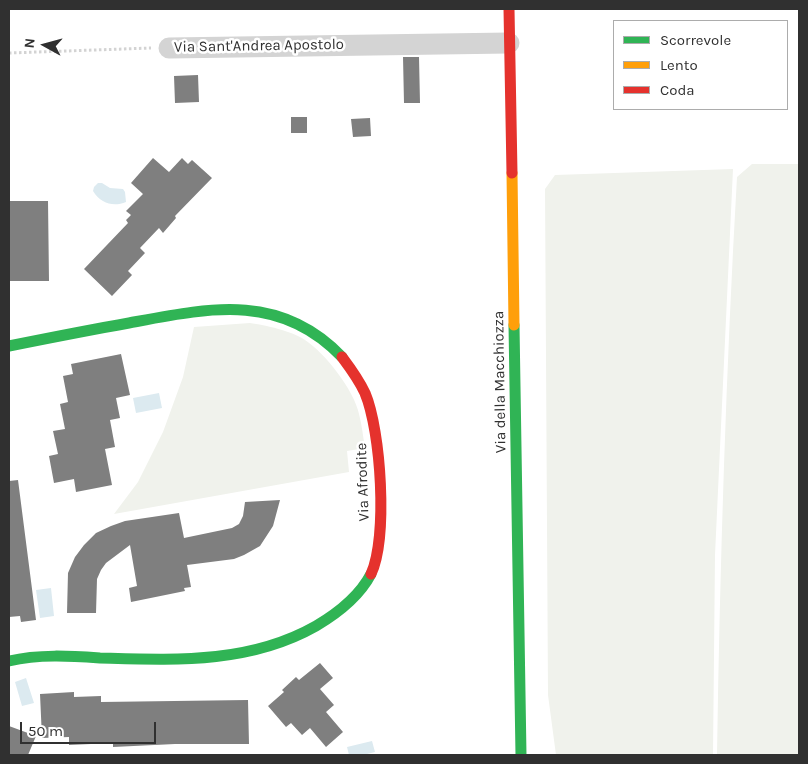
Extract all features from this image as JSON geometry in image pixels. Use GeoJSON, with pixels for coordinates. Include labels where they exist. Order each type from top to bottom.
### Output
{"type":"FeatureCollection","features":[{"type":"Feature","properties":{"kind":"street","name":"Via della Macchiozza"},"geometry":{"type":"LineString","coordinates":[[509,9],[521,755]]}},
{"type":"Feature","properties":{"kind":"street","name":"Via Sant'Andrea Apostolo"},"geometry":{"type":"LineString","coordinates":[[170,48],[509,43]]}},
{"type":"Feature","properties":{"kind":"street","name":"Via Afrodite"},"geometry":{"type":"LineString","coordinates":[[9,346],[184,313],[251,310],[290,319],[331,345],[345,358],[359,378],[368,397],[375,425],[380,492],[378,546],[372,571],[366,581],[352,599],[328,618],[283,642],[248,654],[213,658],[41,656],[9,660]]}},
{"type":"Feature","properties":{"kind":"path","name":"Via Sant'Andrea Apostolo"},"geometry":{"type":"LineString","coordinates":[[9,52],[170,48]]}},
{"type":"Feature","properties":{"kind":"shaded area"},"geometry":{"type":"Polygon","coordinates":[[[752,164],[799,164],[799,755],[717,755],[724,466],[737,177],[752,164]]]}},
{"type":"Feature","properties":{"kind":"shaded area"},"geometry":{"type":"Polygon","coordinates":[[[733,169],[715,555],[713,755],[556,755],[548,695],[545,189],[555,175],[733,169]]]}},
{"type":"Feature","properties":{"kind":"shaded area"},"geometry":{"type":"Polygon","coordinates":[[[98,183],[102,183],[110,188],[123,189],[126,202],[112,204],[104,202],[93,191],[98,183]]]}},
{"type":"Feature","properties":{"kind":"shaded area"},"geometry":{"type":"Polygon","coordinates":[[[250,323],[286,331],[305,340],[330,363],[345,383],[356,404],[365,448],[347,451],[349,472],[114,514],[138,482],[163,432],[183,377],[194,327],[250,323]]]}},
{"type":"Feature","properties":{"kind":"shaded area"},"geometry":{"type":"Polygon","coordinates":[[[159,393],[162,408],[136,413],[133,398],[159,393]]]}},
{"type":"Feature","properties":{"kind":"shaded area"},"geometry":{"type":"Polygon","coordinates":[[[51,588],[54,616],[40,618],[36,590],[51,588]]]}},
{"type":"Feature","properties":{"kind":"shaded area"},"geometry":{"type":"Polygon","coordinates":[[[26,678],[34,703],[22,706],[15,682],[26,678]]]}},
{"type":"Feature","properties":{"kind":"shaded area"},"geometry":{"type":"Polygon","coordinates":[[[372,741],[375,752],[363,755],[349,755],[347,747],[372,741]]]}},
{"type":"Feature","properties":{"kind":"building"},"geometry":{"type":"Polygon","coordinates":[[[403,57],[419,57],[420,103],[404,103],[403,57]]]}},
{"type":"Feature","properties":{"kind":"building"},"geometry":{"type":"Polygon","coordinates":[[[198,75],[199,102],[175,103],[174,76],[198,75]]]}},
{"type":"Feature","properties":{"kind":"building"},"geometry":{"type":"Polygon","coordinates":[[[291,117],[307,117],[307,133],[291,133],[291,117]]]}},
{"type":"Feature","properties":{"kind":"building"},"geometry":{"type":"Polygon","coordinates":[[[370,118],[371,136],[353,137],[351,119],[370,118]]]}},
{"type":"Feature","properties":{"kind":"building"},"geometry":{"type":"Polygon","coordinates":[[[153,158],[169,172],[182,158],[188,164],[192,160],[212,178],[175,216],[176,218],[163,233],[159,228],[140,248],[145,253],[128,271],[132,275],[112,296],[84,269],[128,223],[126,220],[131,215],[126,211],[143,194],[131,183],[153,158]]]}},
{"type":"Feature","properties":{"kind":"building"},"geometry":{"type":"Polygon","coordinates":[[[9,201],[48,201],[49,281],[9,281],[9,201]]]}},
{"type":"Feature","properties":{"kind":"building"},"geometry":{"type":"Polygon","coordinates":[[[121,354],[130,395],[116,398],[120,418],[110,420],[115,447],[105,449],[112,485],[76,492],[74,479],[54,483],[49,456],[58,454],[53,431],[65,429],[60,404],[68,402],[63,376],[73,374],[71,364],[121,354]]]}},
{"type":"Feature","properties":{"kind":"building"},"geometry":{"type":"Polygon","coordinates":[[[18,480],[36,620],[21,622],[20,616],[9,617],[9,481],[18,480]]]}},
{"type":"Feature","properties":{"kind":"building"},"geometry":{"type":"Polygon","coordinates":[[[280,500],[273,526],[260,546],[234,559],[187,565],[191,587],[184,588],[185,591],[131,602],[129,588],[137,586],[130,545],[106,563],[101,570],[97,579],[96,613],[67,613],[68,573],[75,557],[96,533],[125,521],[179,513],[184,538],[232,528],[239,524],[243,516],[245,502],[280,500]]]}},
{"type":"Feature","properties":{"kind":"building"},"geometry":{"type":"Polygon","coordinates":[[[320,663],[333,678],[320,689],[334,705],[326,712],[343,732],[326,747],[310,728],[302,735],[291,723],[286,727],[268,706],[284,692],[282,690],[296,677],[299,680],[320,663]]]}},
{"type":"Feature","properties":{"kind":"building"},"geometry":{"type":"Polygon","coordinates":[[[74,692],[74,697],[101,696],[101,702],[248,700],[249,744],[175,744],[113,747],[113,743],[69,745],[69,737],[42,738],[40,694],[74,692]]]}},
{"type":"Feature","properties":{"kind":"building"},"geometry":{"type":"Polygon","coordinates":[[[9,726],[36,736],[28,755],[9,755],[9,726]]]}},
{"type":"Feature","properties":{"kind":"traffic: fast"},"geometry":{"type":"LineString","coordinates":[[9,346],[159,317],[215,310],[242,310],[268,314],[294,322],[318,336],[342,357]]}},
{"type":"Feature","properties":{"kind":"traffic: fast"},"geometry":{"type":"LineString","coordinates":[[514,325],[521,755]]}},
{"type":"Feature","properties":{"kind":"traffic: fast"},"geometry":{"type":"LineString","coordinates":[[9,661],[54,656],[184,659],[211,657],[265,647],[291,638],[332,616],[354,597],[371,574]]}},
{"type":"Feature","properties":{"kind":"traffic: slow"},"geometry":{"type":"LineString","coordinates":[[512,173],[514,325]]}},
{"type":"Feature","properties":{"kind":"traffic: jam"},"geometry":{"type":"LineString","coordinates":[[509,9],[512,173]]}},
{"type":"Feature","properties":{"kind":"traffic: jam"},"geometry":{"type":"LineString","coordinates":[[342,357],[365,393],[371,410],[375,432],[381,510],[376,557],[371,574]]}}]}
